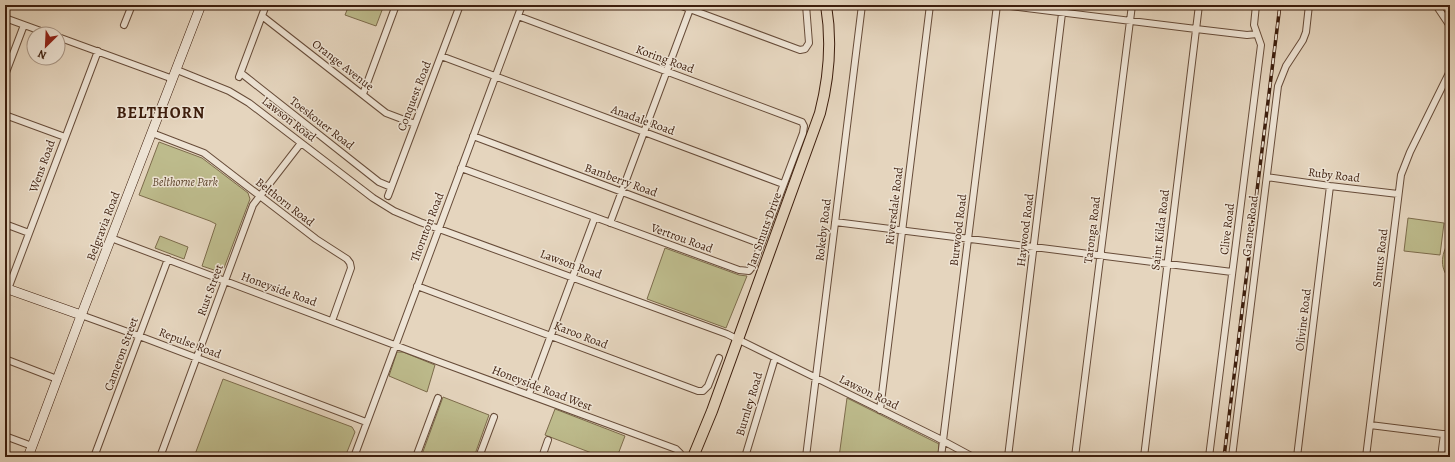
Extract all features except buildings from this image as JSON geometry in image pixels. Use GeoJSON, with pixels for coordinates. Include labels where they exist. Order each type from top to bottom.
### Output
{"type":"FeatureCollection","features":[{"type":"Feature","properties":{"kind":"main road","name":"Jan Smuts Drive"},"geometry":{"type":"LineString","coordinates":[[693,457],[712,411],[822,106],[828,75],[829,58],[829,31],[826,5]]}},
{"type":"Feature","properties":{"kind":"street"},"geometry":{"type":"LineString","coordinates":[[124,25],[132,5]]}},
{"type":"Feature","properties":{"kind":"street","name":"Belgravia Road"},"geometry":{"type":"LineString","coordinates":[[28,457],[81,315],[201,5]]}},
{"type":"Feature","properties":{"kind":"street","name":"Toeskouer Road"},"geometry":{"type":"LineString","coordinates":[[266,5],[240,75],[379,182],[391,187]]}},
{"type":"Feature","properties":{"kind":"street"},"geometry":{"type":"LineString","coordinates":[[363,94],[396,5]]}},
{"type":"Feature","properties":{"kind":"street","name":"Conquest Road"},"geometry":{"type":"LineString","coordinates":[[388,196],[460,5]]}},
{"type":"Feature","properties":{"kind":"street","name":"Thornton Road"},"geometry":{"type":"LineString","coordinates":[[354,457],[394,345],[522,5]]}},
{"type":"Feature","properties":{"kind":"street"},"geometry":{"type":"LineString","coordinates":[[679,5],[803,50],[810,43],[806,5]]}},
{"type":"Feature","properties":{"kind":"street","name":"Rokeby Road"},"geometry":{"type":"LineString","coordinates":[[806,457],[862,5]]}},
{"type":"Feature","properties":{"kind":"street","name":"Riversdale Road"},"geometry":{"type":"LineString","coordinates":[[880,410],[930,5]]}},
{"type":"Feature","properties":{"kind":"street","name":"Burwood Road"},"geometry":{"type":"LineString","coordinates":[[942,457],[997,5]]}},
{"type":"Feature","properties":{"kind":"street"},"geometry":{"type":"LineString","coordinates":[[1002,5],[1196,29],[1257,34]]}},
{"type":"Feature","properties":{"kind":"street","name":"Haywood Road"},"geometry":{"type":"LineString","coordinates":[[1008,457],[1063,5]]}},
{"type":"Feature","properties":{"kind":"street","name":"Taronga Road"},"geometry":{"type":"LineString","coordinates":[[1075,457],[1132,5]]}},
{"type":"Feature","properties":{"kind":"street","name":"Saint Kilda Road"},"geometry":{"type":"LineString","coordinates":[[1144,457],[1199,5]]}},
{"type":"Feature","properties":{"kind":"street","name":"Clive Road"},"geometry":{"type":"LineString","coordinates":[[1209,457],[1261,45],[1254,25],[1256,5]]}},
{"type":"Feature","properties":{"kind":"street","name":"Garnet Road"},"geometry":{"type":"LineString","coordinates":[[1232,457],[1278,86],[1286,66],[1304,36],[1309,5]]}},
{"type":"Feature","properties":{"kind":"street"},"geometry":{"type":"LineString","coordinates":[[1436,5],[1450,26]]}},
{"type":"Feature","properties":{"kind":"street"},"geometry":{"type":"LineString","coordinates":[[610,223],[690,9]]}},
{"type":"Feature","properties":{"kind":"street","name":"Orange Avenue"},"geometry":{"type":"LineString","coordinates":[[262,16],[386,113],[415,124]]}},
{"type":"Feature","properties":{"kind":"street","name":"Koring Road"},"geometry":{"type":"LineString","coordinates":[[518,16],[799,120],[803,125]]}},
{"type":"Feature","properties":{"kind":"street"},"geometry":{"type":"LineString","coordinates":[[5,18],[24,25],[5,75]]}},
{"type":"Feature","properties":{"kind":"street"},"geometry":{"type":"LineString","coordinates":[[66,40],[173,79]]}},
{"type":"Feature","properties":{"kind":"street","name":"Wens Road"},"geometry":{"type":"LineString","coordinates":[[7,288],[98,52]]}},
{"type":"Feature","properties":{"kind":"street","name":"Anadale Road"},"geometry":{"type":"LineString","coordinates":[[441,56],[783,184]]}},
{"type":"Feature","properties":{"kind":"street","name":"Lawson Road"},"geometry":{"type":"LineString","coordinates":[[177,70],[211,83],[241,97],[383,205],[420,222],[438,227],[692,321],[738,340],[944,441],[973,457]]}},
{"type":"Feature","properties":{"kind":"street","name":"Smuts Road"},"geometry":{"type":"LineString","coordinates":[[1366,457],[1398,194],[1404,166],[1450,71]]}},
{"type":"Feature","properties":{"kind":"street"},"geometry":{"type":"LineString","coordinates":[[5,116],[65,138]]}},
{"type":"Feature","properties":{"kind":"street","name":"Vertrou Road"},"geometry":{"type":"LineString","coordinates":[[461,168],[743,272],[752,269],[802,133],[803,125]]}},
{"type":"Feature","properties":{"kind":"street","name":"Belthorn Road"},"geometry":{"type":"LineString","coordinates":[[152,133],[204,153],[316,239],[347,259],[351,268],[332,321]]}},
{"type":"Feature","properties":{"kind":"street","name":"Bamberry Road"},"geometry":{"type":"LineString","coordinates":[[473,136],[761,244]]}},
{"type":"Feature","properties":{"kind":"street","name":"Rust Street"},"geometry":{"type":"LineString","coordinates":[[160,457],[253,205],[301,143]]}},
{"type":"Feature","properties":{"kind":"street","name":"Ruby Road"},"geometry":{"type":"LineString","coordinates":[[1267,177],[1398,194]]}},
{"type":"Feature","properties":{"kind":"street","name":"Olivine Road"},"geometry":{"type":"LineString","coordinates":[[1297,457],[1330,186]]}},
{"type":"Feature","properties":{"kind":"street"},"geometry":{"type":"LineString","coordinates":[[529,394],[595,217]]}},
{"type":"Feature","properties":{"kind":"street"},"geometry":{"type":"LineString","coordinates":[[835,222],[1232,272]]}},
{"type":"Feature","properties":{"kind":"street"},"geometry":{"type":"LineString","coordinates":[[5,224],[29,233]]}},
{"type":"Feature","properties":{"kind":"street","name":"Honeyside Road"},"geometry":{"type":"LineString","coordinates":[[111,238],[394,345]]}},
{"type":"Feature","properties":{"kind":"street","name":"Cameron Street"},"geometry":{"type":"LineString","coordinates":[[94,457],[168,259]]}},
{"type":"Feature","properties":{"kind":"street","name":"Karoo Road"},"geometry":{"type":"LineString","coordinates":[[417,286],[698,391],[703,391],[708,386],[719,358]]}},
{"type":"Feature","properties":{"kind":"street","name":"Repulse Road"},"geometry":{"type":"LineString","coordinates":[[7,288],[140,336],[366,422]]}},
{"type":"Feature","properties":{"kind":"street","name":"Honeyside Road West"},"geometry":{"type":"LineString","coordinates":[[394,345],[676,449],[681,455]]}},
{"type":"Feature","properties":{"kind":"street","name":"Burnley Road"},"geometry":{"type":"LineString","coordinates":[[744,457],[775,358]]}},
{"type":"Feature","properties":{"kind":"street"},"geometry":{"type":"LineString","coordinates":[[5,359],[57,379]]}},
{"type":"Feature","properties":{"kind":"street"},"geometry":{"type":"LineString","coordinates":[[416,457],[438,398]]}},
{"type":"Feature","properties":{"kind":"street"},"geometry":{"type":"LineString","coordinates":[[479,457],[494,417]]}},
{"type":"Feature","properties":{"kind":"street"},"geometry":{"type":"LineString","coordinates":[[1370,425],[1447,434],[1441,457]]}},
{"type":"Feature","properties":{"kind":"street"},"geometry":{"type":"LineString","coordinates":[[5,436],[32,446]]}},
{"type":"Feature","properties":{"kind":"street"},"geometry":{"type":"LineString","coordinates":[[542,457],[548,440]]}},
{"type":"Feature","properties":{"kind":"green space"},"geometry":{"type":"Polygon","coordinates":[[[349,5],[384,5],[376,26],[345,15],[349,5]]]}},
{"type":"Feature","properties":{"kind":"green space","name":"Belthorne Park"},"geometry":{"type":"Polygon","coordinates":[[[159,142],[202,158],[248,193],[250,199],[224,268],[220,272],[202,266],[216,224],[139,195],[159,142]]]}},
{"type":"Feature","properties":{"kind":"green space"},"geometry":{"type":"Polygon","coordinates":[[[1408,218],[1444,223],[1440,255],[1404,251],[1408,218]]]}},
{"type":"Feature","properties":{"kind":"green space"},"geometry":{"type":"Polygon","coordinates":[[[160,236],[188,247],[184,259],[155,248],[160,236]]]}},
{"type":"Feature","properties":{"kind":"green space"},"geometry":{"type":"Polygon","coordinates":[[[1450,239],[1450,250],[1447,260],[1450,271],[1450,280],[1444,270],[1442,260],[1443,254],[1450,239]]]}},
{"type":"Feature","properties":{"kind":"green space"},"geometry":{"type":"Polygon","coordinates":[[[665,248],[739,275],[747,276],[726,328],[647,299],[665,248]]]}},
{"type":"Feature","properties":{"kind":"green space"},"geometry":{"type":"Polygon","coordinates":[[[397,352],[403,352],[435,365],[427,392],[389,376],[397,352]]]}},
{"type":"Feature","properties":{"kind":"green space"},"geometry":{"type":"Polygon","coordinates":[[[223,379],[352,427],[355,432],[345,457],[194,457],[223,379]]]}},
{"type":"Feature","properties":{"kind":"green space"},"geometry":{"type":"Polygon","coordinates":[[[443,397],[489,415],[474,457],[421,457],[443,397]]]}},
{"type":"Feature","properties":{"kind":"green space"},"geometry":{"type":"Polygon","coordinates":[[[847,398],[939,444],[938,457],[839,457],[847,398]]]}},
{"type":"Feature","properties":{"kind":"green space"},"geometry":{"type":"Polygon","coordinates":[[[555,409],[625,436],[617,457],[602,457],[545,435],[555,409]]]}},
{"type":"Feature","properties":{"kind":"railway"},"geometry":{"type":"LineString","coordinates":[[1224,457],[1280,5]]}},
{"type":"Feature","properties":{"kind":"district","name":"BELTHORN"},"geometry":{"type":"Point","coordinates":[161,113]}}]}
